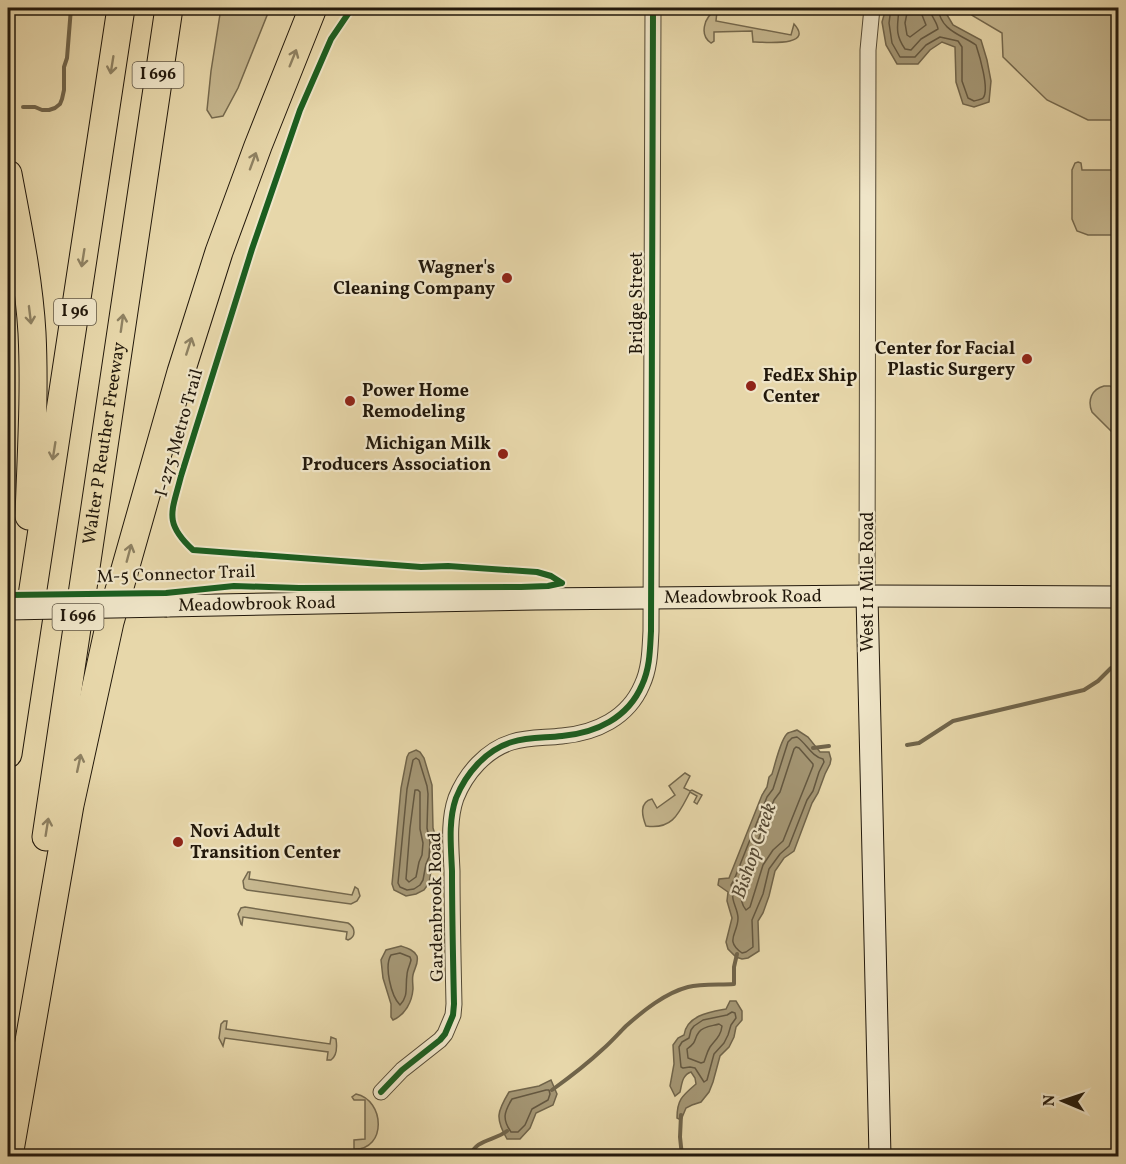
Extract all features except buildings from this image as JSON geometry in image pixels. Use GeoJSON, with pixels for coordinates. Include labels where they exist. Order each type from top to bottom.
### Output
{"type":"FeatureCollection","features":[{"type":"Feature","properties":{"kind":"highway","name":"I 96"},"geometry":{"type":"LineString","coordinates":[[8,754],[18,613],[121,8]]}},
{"type":"Feature","properties":{"kind":"highway","name":"Walter P Reuther Freeway"},"geometry":{"type":"LineString","coordinates":[[8,1093],[169,8]]}},
{"type":"Feature","properties":{"kind":"highway"},"geometry":{"type":"LineString","coordinates":[[9,1156],[70,805],[110,622],[181,372],[219,252],[313,8]]}},
{"type":"Feature","properties":{"kind":"highway"},"geometry":{"type":"LineString","coordinates":[[8,174],[22,248],[32,332],[33,400],[27,560],[18,613]]}},
{"type":"Feature","properties":{"kind":"street","name":"Bridge Street"},"geometry":{"type":"LineString","coordinates":[[651,598],[653,8]]}},
{"type":"Feature","properties":{"kind":"street","name":"West 11 Mile Road"},"geometry":{"type":"LineString","coordinates":[[872,8],[868,50],[867,596],[880,1156]]}},
{"type":"Feature","properties":{"kind":"street","name":"Meadowbrook Road"},"geometry":{"type":"LineString","coordinates":[[18,613],[166,606],[651,598],[1119,597]]}},
{"type":"Feature","properties":{"kind":"street","name":"Gardenbrook Road"},"geometry":{"type":"LineString","coordinates":[[381,1092],[402,1070],[440,1040],[453,1015],[452,814],[463,783],[481,760],[501,746],[524,739],[585,733],[604,726],[619,716],[631,704],[642,686],[648,665],[651,598]]}},
{"type":"Feature","properties":{"kind":"shaded area"},"geometry":{"type":"Polygon","coordinates":[[[221,8],[270,8],[238,88],[223,116],[212,118],[207,110],[221,8]]]}},
{"type":"Feature","properties":{"kind":"shaded area"},"geometry":{"type":"Polygon","coordinates":[[[964,8],[1118,8],[1118,120],[1088,120],[1047,100],[1003,57],[1002,33],[964,8]]]}},
{"type":"Feature","properties":{"kind":"shaded area"},"geometry":{"type":"Polygon","coordinates":[[[716,10],[716,21],[791,35],[794,24],[799,31],[798,37],[786,42],[753,42],[752,31],[714,32],[714,41],[711,43],[707,40],[704,26],[708,17],[716,10]]]}},
{"type":"Feature","properties":{"kind":"shaded area"},"geometry":{"type":"Polygon","coordinates":[[[1078,162],[1081,163],[1082,170],[1118,170],[1118,235],[1088,235],[1077,231],[1072,219],[1072,170],[1078,162]]]}},
{"type":"Feature","properties":{"kind":"shaded area"},"geometry":{"type":"Polygon","coordinates":[[[1110,386],[1118,392],[1118,438],[1092,412],[1090,399],[1096,390],[1110,386]]]}},
{"type":"Feature","properties":{"kind":"shaded area"},"geometry":{"type":"Polygon","coordinates":[[[685,773],[690,776],[684,788],[702,795],[697,804],[694,802],[697,796],[690,792],[678,813],[669,823],[655,827],[646,826],[643,814],[645,803],[652,799],[657,808],[675,795],[669,786],[685,773]]]}},
{"type":"Feature","properties":{"kind":"shaded area"},"geometry":{"type":"Polygon","coordinates":[[[250,872],[249,879],[352,895],[355,887],[360,896],[351,904],[247,890],[244,888],[243,881],[250,872]]]}},
{"type":"Feature","properties":{"kind":"shaded area"},"geometry":{"type":"Polygon","coordinates":[[[241,908],[348,923],[354,930],[354,935],[348,940],[346,939],[347,932],[243,917],[242,925],[238,914],[241,908]]]}},
{"type":"Feature","properties":{"kind":"shaded area"},"geometry":{"type":"Polygon","coordinates":[[[227,1021],[226,1029],[330,1044],[331,1037],[336,1039],[335,1053],[331,1060],[327,1060],[328,1052],[225,1038],[223,1046],[219,1038],[221,1024],[227,1021]]]}},
{"type":"Feature","properties":{"kind":"shaded area"},"geometry":{"type":"Polygon","coordinates":[[[356,1094],[366,1098],[373,1105],[378,1124],[377,1134],[372,1142],[365,1147],[354,1149],[354,1140],[365,1139],[365,1100],[354,1100],[352,1097],[356,1094]]]}},
{"type":"Feature","properties":{"kind":"water"},"geometry":{"type":"Polygon","coordinates":[[[886,8],[943,8],[953,25],[981,40],[991,81],[989,102],[974,107],[963,104],[956,82],[955,47],[942,42],[930,50],[918,64],[897,64],[886,45],[882,22],[886,8]]]}},
{"type":"Feature","properties":{"kind":"water"},"geometry":{"type":"Polygon","coordinates":[[[797,730],[808,737],[820,752],[829,752],[830,764],[794,851],[784,858],[775,871],[769,896],[758,921],[759,951],[742,959],[736,957],[728,949],[726,942],[732,918],[727,901],[728,892],[718,885],[719,879],[729,878],[767,787],[783,740],[788,733],[797,730]]]}},
{"type":"Feature","properties":{"kind":"water"},"geometry":{"type":"Polygon","coordinates":[[[416,750],[424,758],[432,785],[433,828],[437,841],[429,883],[424,890],[406,896],[394,890],[392,884],[401,788],[407,757],[409,753],[416,750]]]}},
{"type":"Feature","properties":{"kind":"water"},"geometry":{"type":"Polygon","coordinates":[[[401,946],[414,952],[417,961],[411,999],[401,1015],[393,1020],[381,960],[386,950],[401,946]]]}},
{"type":"Feature","properties":{"kind":"water"},"geometry":{"type":"Polygon","coordinates":[[[730,1001],[736,1001],[742,1011],[742,1020],[736,1027],[729,1047],[720,1056],[709,1092],[701,1102],[686,1108],[681,1120],[677,1118],[679,1102],[696,1084],[691,1072],[688,1073],[683,1080],[680,1092],[675,1096],[670,1086],[674,1064],[673,1045],[678,1038],[684,1035],[686,1028],[694,1019],[706,1013],[726,1009],[730,1001]]]}},
{"type":"Feature","properties":{"kind":"water"},"geometry":{"type":"Polygon","coordinates":[[[551,1080],[557,1094],[553,1105],[536,1113],[530,1128],[520,1139],[507,1139],[499,1115],[509,1092],[539,1086],[551,1080]]]}},
{"type":"Feature","properties":{"kind":"waterway"},"geometry":{"type":"LineString","coordinates":[[23,107],[49,110],[60,104],[64,90],[64,67],[67,58],[71,8]]}},
{"type":"Feature","properties":{"kind":"waterway","name":"Bishop Creek"},"geometry":{"type":"LineString","coordinates":[[907,745],[919,743],[953,721],[1084,690],[1118,665]]}},
{"type":"Feature","properties":{"kind":"waterway","name":"Bishop Creek"},"geometry":{"type":"LineString","coordinates":[[813,748],[829,746]]}},
{"type":"Feature","properties":{"kind":"waterway"},"geometry":{"type":"LineString","coordinates":[[552,1090],[591,1060],[640,1014],[663,998],[688,987],[734,984],[737,954]]}},
{"type":"Feature","properties":{"kind":"waterway","name":"Bishop Creek"},"geometry":{"type":"LineString","coordinates":[[681,1115],[682,1156]]}},
{"type":"Feature","properties":{"kind":"waterway"},"geometry":{"type":"LineString","coordinates":[[470,1156],[476,1146],[507,1131]]}},
{"type":"Feature","properties":{"kind":"cycle path","name":"I-275 Metro Trail"},"geometry":{"type":"LineString","coordinates":[[352,8],[331,39],[300,110],[252,249],[181,476],[173,508],[174,524],[177,532],[193,550],[421,567],[448,566],[537,572],[551,576],[562,583]]}},
{"type":"Feature","properties":{"kind":"cycle path"},"geometry":{"type":"LineString","coordinates":[[381,1092],[402,1070],[440,1040],[453,1015],[451,825],[453,807],[465,780],[485,757],[512,742],[575,734],[610,722],[620,715],[636,697],[647,672],[651,631],[653,8]]}},
{"type":"Feature","properties":{"kind":"cycle path","name":"M-5 Connector Trail"},"geometry":{"type":"LineString","coordinates":[[8,595],[166,593],[234,586],[521,587],[562,583]]}},
{"type":"Feature","properties":{"kind":"place","name":"Wagner's Cleaning Company"},"geometry":{"type":"Point","coordinates":[507,278]}},
{"type":"Feature","properties":{"kind":"place","name":"Center for Facial Plastic Surgery"},"geometry":{"type":"Point","coordinates":[1027,359]}},
{"type":"Feature","properties":{"kind":"place","name":"FedEx Ship Center"},"geometry":{"type":"Point","coordinates":[751,386]}},
{"type":"Feature","properties":{"kind":"place","name":"Power Home Remodeling"},"geometry":{"type":"Point","coordinates":[350,401]}},
{"type":"Feature","properties":{"kind":"place","name":"Michigan Milk Producers Association"},"geometry":{"type":"Point","coordinates":[503,454]}},
{"type":"Feature","properties":{"kind":"place","name":"Novi Adult Transition Center"},"geometry":{"type":"Point","coordinates":[178,842]}}]}
